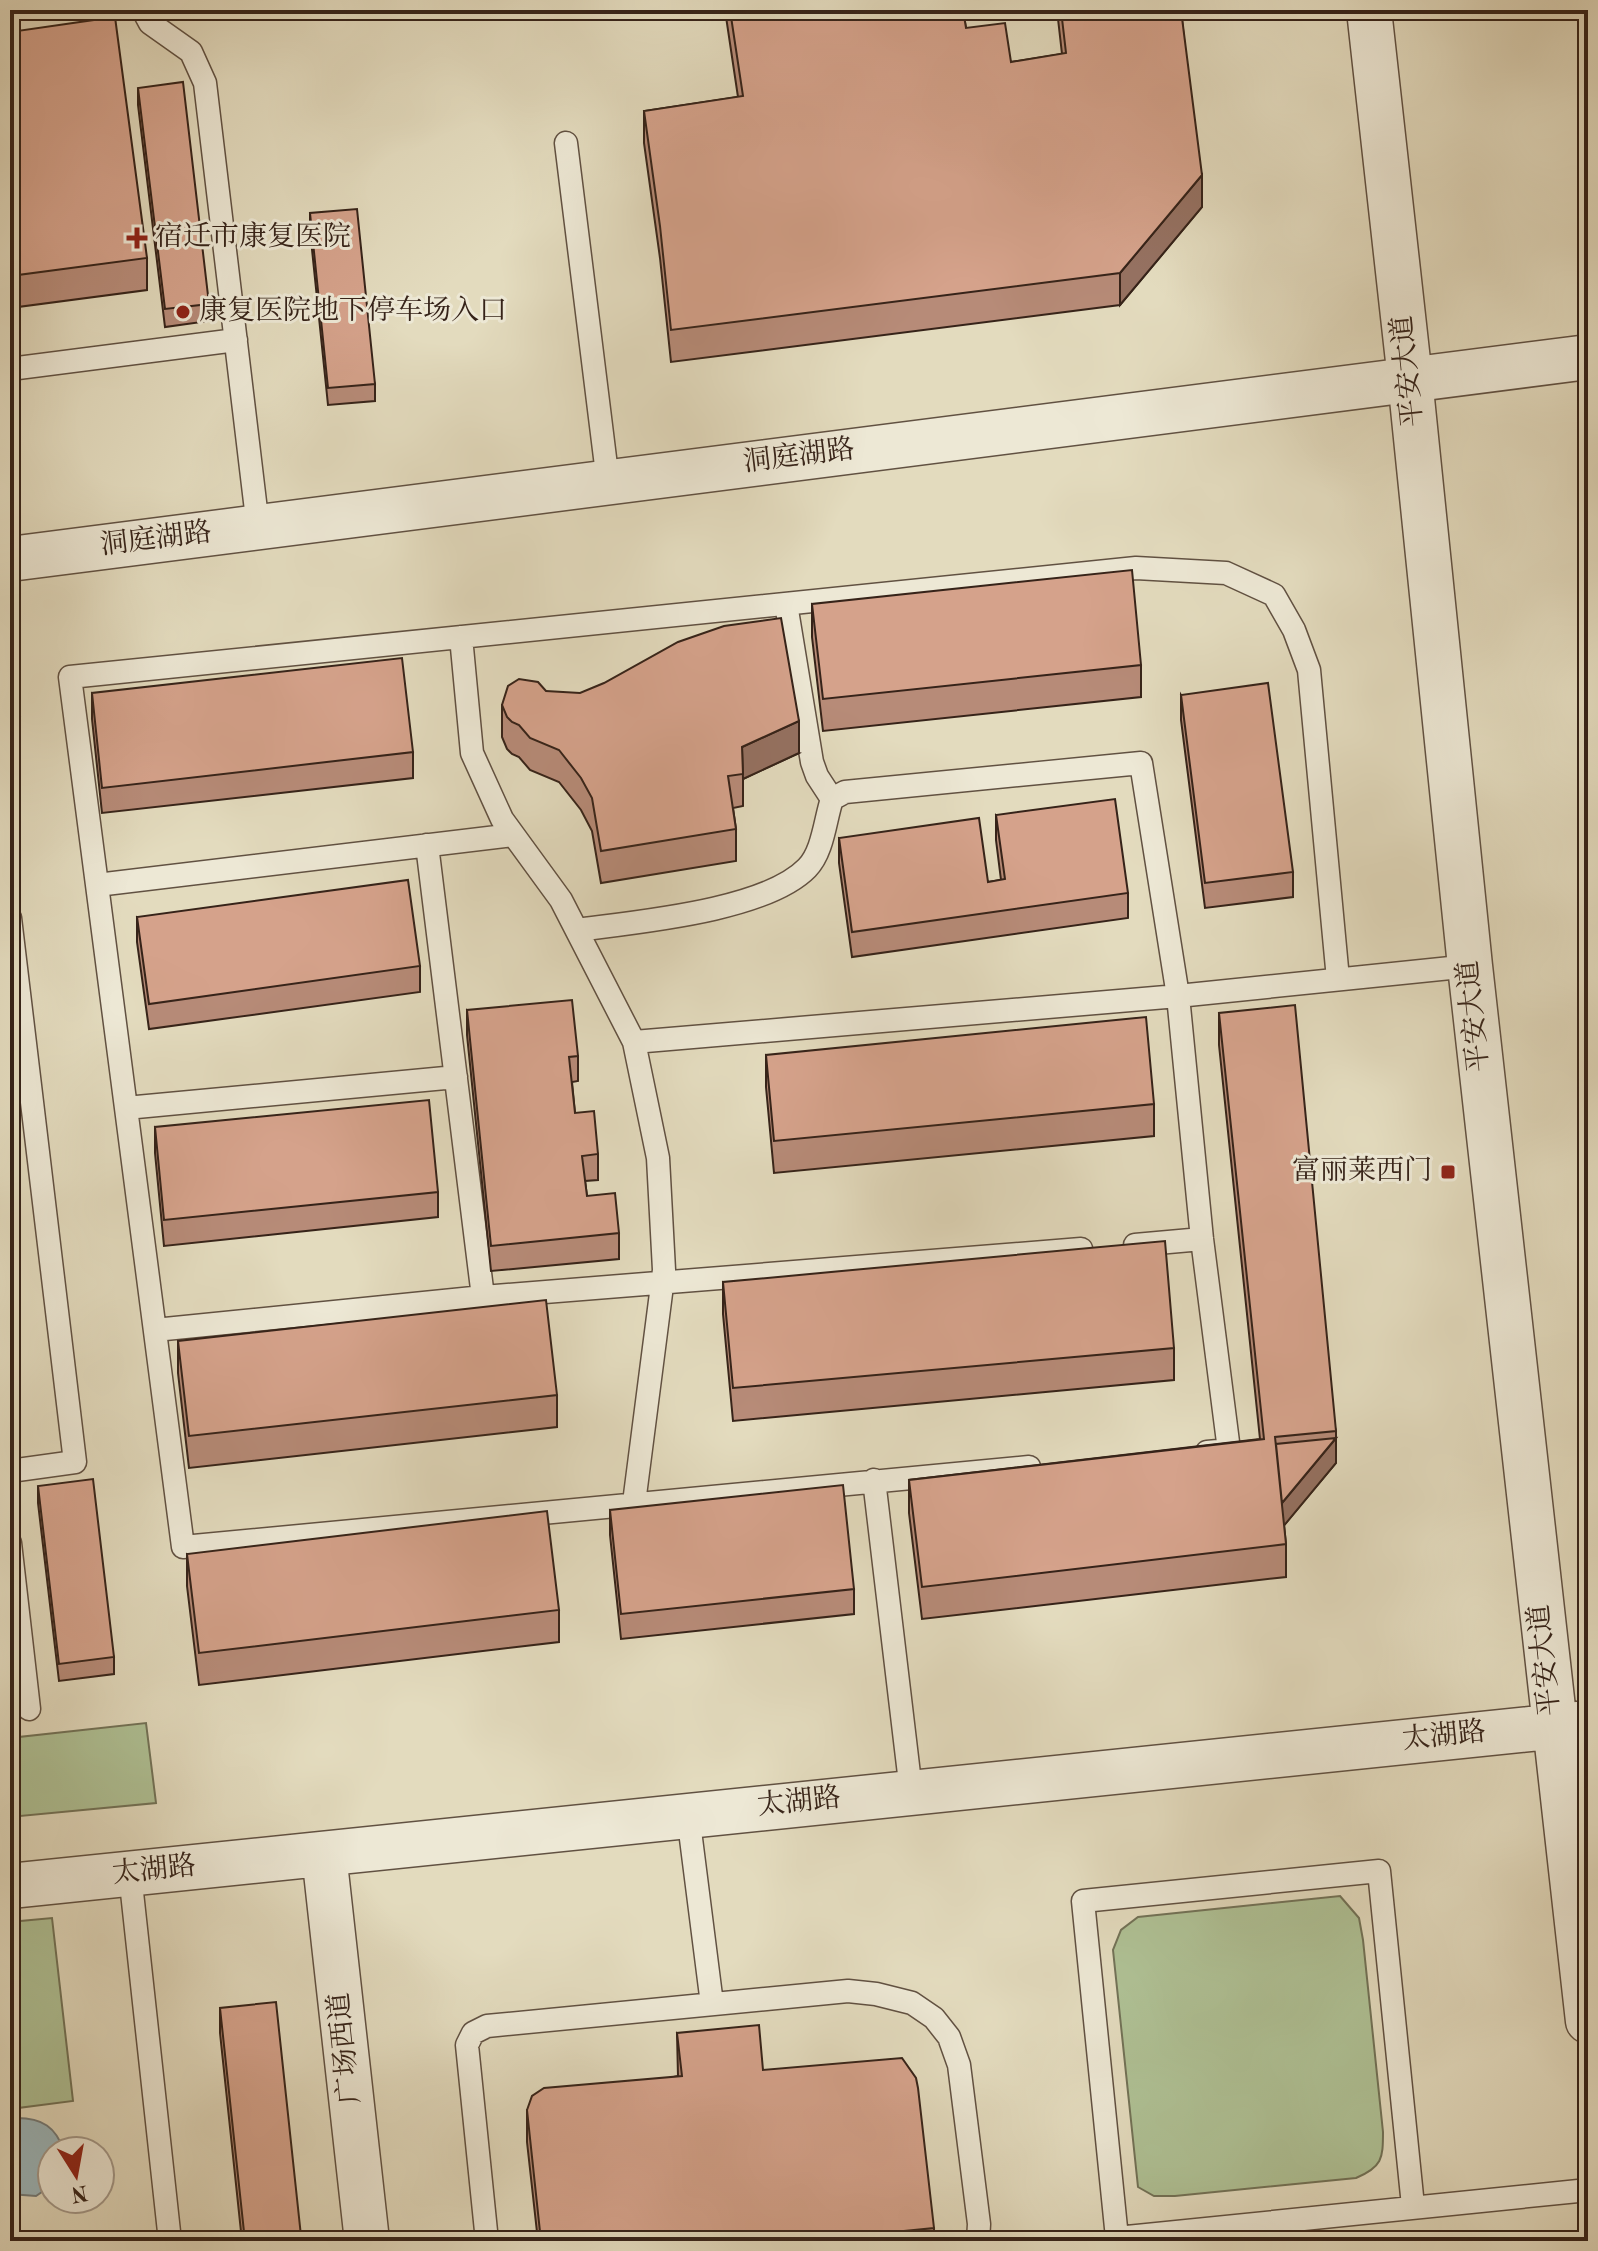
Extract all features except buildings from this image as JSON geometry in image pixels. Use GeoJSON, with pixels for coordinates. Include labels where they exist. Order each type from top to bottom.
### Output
{"type":"FeatureCollection","features":[{"type":"Feature","properties":{"kind":"street","name":"平安大道"},"geometry":{"type":"LineString","coordinates":[[1369,10],[1470,966],[1571,1725],[1588,2021]]}},
{"type":"Feature","properties":{"kind":"street","name":"洞庭湖路"},"geometry":{"type":"LineString","coordinates":[[10,559],[1588,357]]}},
{"type":"Feature","properties":{"kind":"street","name":"太湖路"},"geometry":{"type":"LineString","coordinates":[[10,1886],[1571,1725]]}},
{"type":"Feature","properties":{"kind":"street","name":"广场西道"},"geometry":{"type":"LineString","coordinates":[[324,1854],[367,2241]]}},
{"type":"Feature","properties":{"kind":"lane"},"geometry":{"type":"LineString","coordinates":[[143,10],[150,23],[191,52],[205,83],[258,527]]}},
{"type":"Feature","properties":{"kind":"lane"},"geometry":{"type":"LineString","coordinates":[[566,143],[608,482]]}},
{"type":"Feature","properties":{"kind":"lane"},"geometry":{"type":"LineString","coordinates":[[10,369],[236,340]]}},
{"type":"Feature","properties":{"kind":"lane"},"geometry":{"type":"LineString","coordinates":[[1044,1466],[183,1547],[70,677],[1136,568],[1226,573],[1274,595],[1294,630],[1309,670],[1338,979]]}},
{"type":"Feature","properties":{"kind":"lane"},"geometry":{"type":"LineString","coordinates":[[786,604],[812,762],[832,799]]}},
{"type":"Feature","properties":{"kind":"lane"},"geometry":{"type":"LineString","coordinates":[[461,637],[472,753],[502,819],[561,900],[634,1042],[658,1158],[664,1270],[634,1503]]}},
{"type":"Feature","properties":{"kind":"lane"},"geometry":{"type":"LineString","coordinates":[[577,930],[652,920],[751,900],[786,884],[809,867],[820,842],[832,799],[845,792],[1141,763],[1178,996],[1202,1239],[1229,1450],[1183,1454]]}},
{"type":"Feature","properties":{"kind":"lane"},"geometry":{"type":"LineString","coordinates":[[97,885],[513,835]]}},
{"type":"Feature","properties":{"kind":"lane"},"geometry":{"type":"LineString","coordinates":[[427,845],[483,1297]]}},
{"type":"Feature","properties":{"kind":"lane"},"geometry":{"type":"LineString","coordinates":[[10,918],[18,1062],[75,1462],[10,1471]]}},
{"type":"Feature","properties":{"kind":"lane"},"geometry":{"type":"LineString","coordinates":[[634,1042],[1178,996],[1470,966]]}},
{"type":"Feature","properties":{"kind":"lane"},"geometry":{"type":"LineString","coordinates":[[126,1108],[456,1077]]}},
{"type":"Feature","properties":{"kind":"lane"},"geometry":{"type":"LineString","coordinates":[[155,1330],[483,1297],[1202,1239]]}},
{"type":"Feature","properties":{"kind":"lane"},"geometry":{"type":"LineString","coordinates":[[874,1480],[911,1791]]}},
{"type":"Feature","properties":{"kind":"lane"},"geometry":{"type":"LineString","coordinates":[[10,1543],[29,1709]]}},
{"type":"Feature","properties":{"kind":"lane"},"geometry":{"type":"LineString","coordinates":[[688,1815],[712,2004]]}},
{"type":"Feature","properties":{"kind":"lane"},"geometry":{"type":"LineString","coordinates":[[1413,2206],[1379,1871],[1083,1901],[1117,2238],[1588,2190]]}},
{"type":"Feature","properties":{"kind":"lane"},"geometry":{"type":"LineString","coordinates":[[130,1874],[170,2241]]}},
{"type":"Feature","properties":{"kind":"lane"},"geometry":{"type":"LineString","coordinates":[[487,2241],[467,2045],[473,2033],[487,2026],[848,1991],[912,2003],[934,2018],[949,2037],[959,2065],[979,2224],[978,2241]]}},
{"type":"Feature","properties":{"kind":"green space"},"geometry":{"type":"Polygon","coordinates":[[[10,634],[20,716],[10,717],[10,634]]]}},
{"type":"Feature","properties":{"kind":"green space"},"geometry":{"type":"Polygon","coordinates":[[[146,1723],[156,1803],[10,1817],[10,1738],[146,1723]]]}},
{"type":"Feature","properties":{"kind":"green space"},"geometry":{"type":"Polygon","coordinates":[[[1340,1896],[1359,1918],[1363,1940],[1383,2132],[1381,2156],[1376,2166],[1356,2178],[1175,2196],[1154,2196],[1138,2187],[1113,1950],[1121,1930],[1138,1917],[1340,1896]]]}},
{"type":"Feature","properties":{"kind":"green space"},"geometry":{"type":"Polygon","coordinates":[[[52,1918],[73,2101],[10,2109],[10,1922],[52,1918]]]}},
{"type":"Feature","properties":{"kind":"water"},"geometry":{"type":"Polygon","coordinates":[[[17,2118],[41,2122],[56,2135],[36,2135],[36,2196],[10,2194],[10,2120],[17,2118]]]}},
{"type":"Feature","properties":{"kind":"place","name":"宿迁市康复医院"},"geometry":{"type":"Point","coordinates":[137,238]}},
{"type":"Feature","properties":{"kind":"place","name":"康复医院地下停车场入口"},"geometry":{"type":"Point","coordinates":[183,312]}},
{"type":"Feature","properties":{"kind":"place","name":"富丽莱西门"},"geometry":{"type":"Point","coordinates":[1448,1172]}}]}
